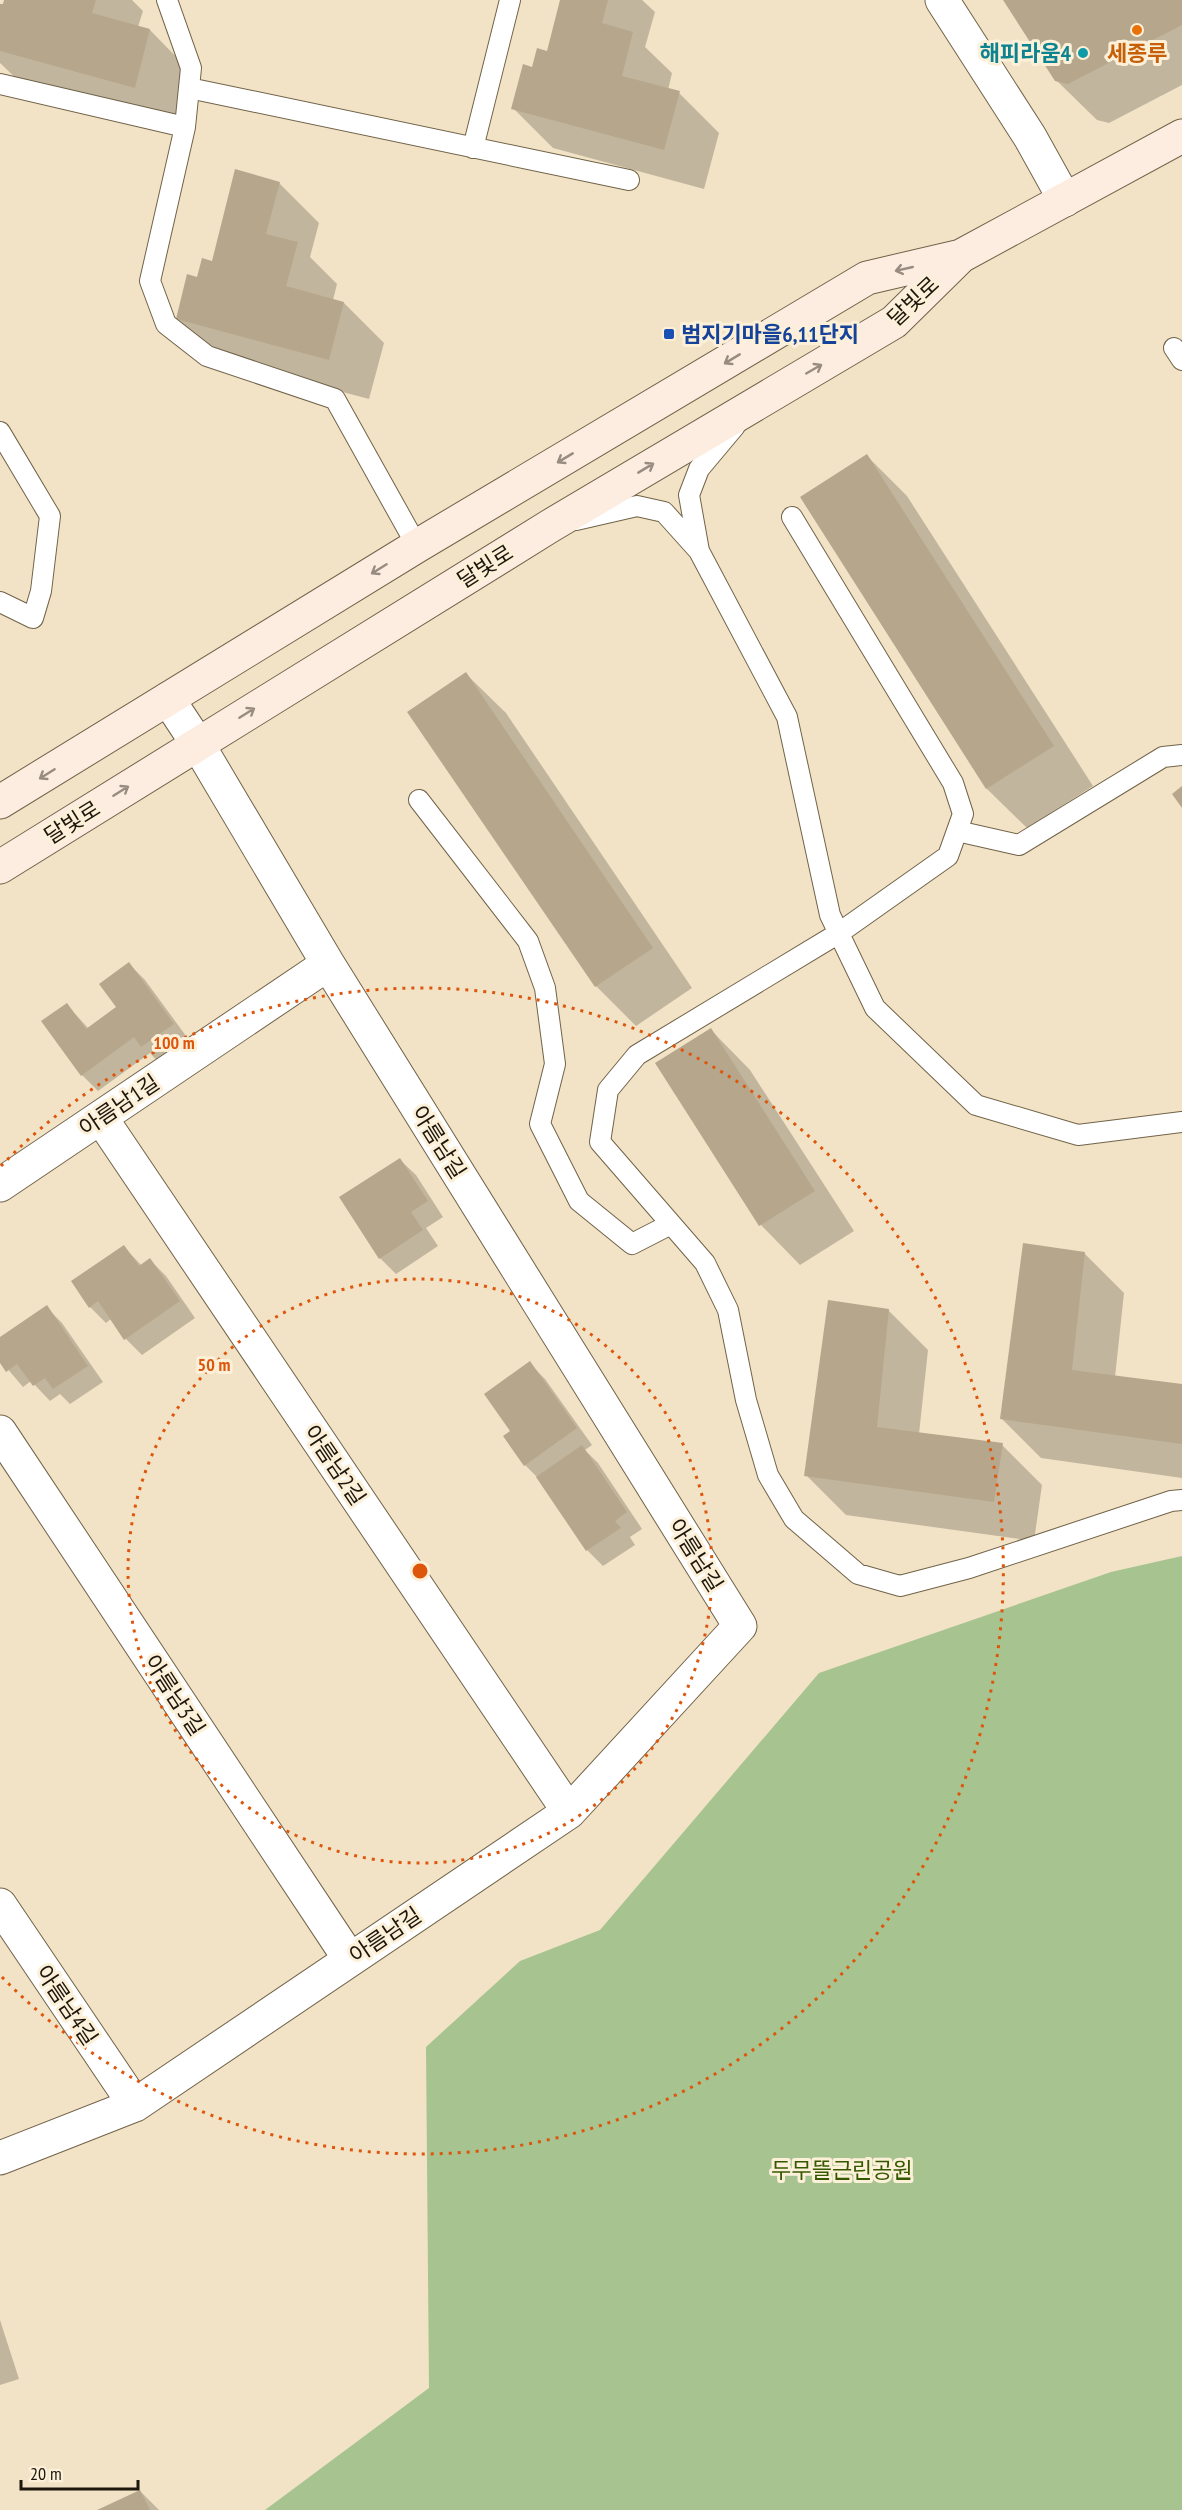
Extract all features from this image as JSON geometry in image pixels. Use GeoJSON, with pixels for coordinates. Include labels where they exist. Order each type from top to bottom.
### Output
{"type":"FeatureCollection","features":[{"type":"Feature","properties":{"kind":"street"},"geometry":{"type":"LineString","coordinates":[[942,0],[1030,137],[1065,200]]}},
{"type":"Feature","properties":{"kind":"street","name":"달빛로"},"geometry":{"type":"LineString","coordinates":[[0,802],[417,546],[867,278],[961,256],[1182,136]]}},
{"type":"Feature","properties":{"kind":"street","name":"달빛로"},"geometry":{"type":"LineString","coordinates":[[0,867],[550,526],[894,322],[961,256]]}},
{"type":"Feature","properties":{"kind":"street","name":"아름남길"},"geometry":{"type":"LineString","coordinates":[[0,2158],[135,2104],[569,1812],[740,1626],[328,964],[197,743],[168,699]]}},
{"type":"Feature","properties":{"kind":"street","name":"아름남1길"},"geometry":{"type":"LineString","coordinates":[[0,1185],[328,964]]}},
{"type":"Feature","properties":{"kind":"street","name":"아름남2길"},"geometry":{"type":"LineString","coordinates":[[101,1118],[569,1812]]}},
{"type":"Feature","properties":{"kind":"street","name":"아름남3길"},"geometry":{"type":"LineString","coordinates":[[0,1432],[349,1958]]}},
{"type":"Feature","properties":{"kind":"street","name":"아름남4길"},"geometry":{"type":"LineString","coordinates":[[0,1905],[135,2104]]}},
{"type":"Feature","properties":{"kind":"lane"},"geometry":{"type":"LineString","coordinates":[[167,0],[191,68],[184,127],[150,281],[166,324],[207,356],[334,399],[417,546]]}},
{"type":"Feature","properties":{"kind":"lane"},"geometry":{"type":"LineString","coordinates":[[473,148],[510,0]]}},
{"type":"Feature","properties":{"kind":"lane"},"geometry":{"type":"LineString","coordinates":[[0,84],[184,127]]}},
{"type":"Feature","properties":{"kind":"lane"},"geometry":{"type":"LineString","coordinates":[[189,88],[628,180]]}},
{"type":"Feature","properties":{"kind":"lane"},"geometry":{"type":"LineString","coordinates":[[699,551],[689,495],[692,486],[699,469],[754,404]]}},
{"type":"Feature","properties":{"kind":"lane"},"geometry":{"type":"LineString","coordinates":[[0,432],[50,516],[41,591],[33,618],[0,602]]}},
{"type":"Feature","properties":{"kind":"lane"},"geometry":{"type":"LineString","coordinates":[[550,526],[637,507],[664,512],[699,551],[787,717],[830,915],[875,1008],[976,1105],[1078,1135],[1182,1122]]}},
{"type":"Feature","properties":{"kind":"lane"},"geometry":{"type":"LineString","coordinates":[[792,517],[953,783],[963,814],[948,856],[839,933],[637,1055],[608,1090],[600,1142],[705,1263],[728,1310],[746,1400],[768,1475],[794,1520],[858,1574],[900,1586],[969,1569],[1171,1501],[1182,1500]]}},
{"type":"Feature","properties":{"kind":"lane"},"geometry":{"type":"LineString","coordinates":[[957,831],[1019,845],[1163,757],[1182,755]]}},
{"type":"Feature","properties":{"kind":"lane"},"geometry":{"type":"LineString","coordinates":[[419,800],[528,941],[545,988],[555,1064],[540,1124],[579,1201],[632,1244],[671,1224]]}},
{"type":"Feature","properties":{"kind":"green space","name":"두무뜰근린공원"},"geometry":{"type":"Polygon","coordinates":[[[1182,1556],[1182,2510],[265,2510],[429,2388],[426,2047],[520,1961],[600,1930],[819,1673],[1111,1572],[1182,1556]]]}},
{"type":"Feature","properties":{"kind":"building"},"geometry":{"type":"Polygon","coordinates":[[[4,0],[96,0],[92,13],[150,29],[135,88],[0,51],[0,4],[3,4],[4,0]]]}},
{"type":"Feature","properties":{"kind":"building"},"geometry":{"type":"Polygon","coordinates":[[[560,0],[608,0],[602,23],[633,32],[622,76],[680,91],[664,150],[511,109],[523,64],[532,67],[537,48],[547,51],[560,0]]]}},
{"type":"Feature","properties":{"kind":"building","name":"해피라움4"},"geometry":{"type":"Polygon","coordinates":[[[1003,0],[1182,0],[1182,25],[1068,84],[1055,81],[1003,0]]]}},
{"type":"Feature","properties":{"kind":"building"},"geometry":{"type":"Polygon","coordinates":[[[235,169],[280,182],[266,234],[298,242],[286,286],[344,302],[329,360],[176,319],[187,274],[197,277],[202,258],[212,261],[235,169]]]}},
{"type":"Feature","properties":{"kind":"building"},"geometry":{"type":"Polygon","coordinates":[[[867,454],[1054,746],[986,789],[800,497],[867,454]]]}},
{"type":"Feature","properties":{"kind":"building"},"geometry":{"type":"Polygon","coordinates":[[[466,672],[653,948],[595,987],[407,712],[466,672]]]}},
{"type":"Feature","properties":{"kind":"building"},"geometry":{"type":"Polygon","coordinates":[[[1182,786],[1182,808],[1172,794],[1182,786]]]}},
{"type":"Feature","properties":{"kind":"building"},"geometry":{"type":"Polygon","coordinates":[[[129,962],[174,1024],[141,1047],[134,1037],[81,1076],[41,1021],[67,1003],[86,1029],[116,1007],[99,984],[129,962]]]}},
{"type":"Feature","properties":{"kind":"building"},"geometry":{"type":"Polygon","coordinates":[[[711,1028],[815,1191],[759,1226],[655,1063],[711,1028]]]}},
{"type":"Feature","properties":{"kind":"building"},"geometry":{"type":"Polygon","coordinates":[[[400,1158],[428,1201],[411,1212],[423,1230],[379,1259],[339,1197],[400,1158]]]}},
{"type":"Feature","properties":{"kind":"building"},"geometry":{"type":"Polygon","coordinates":[[[1023,1243],[1085,1252],[1072,1370],[1182,1384],[1182,1444],[1000,1419],[1023,1243]]]}},
{"type":"Feature","properties":{"kind":"building"},"geometry":{"type":"Polygon","coordinates":[[[124,1245],[139,1266],[150,1258],[180,1301],[124,1340],[98,1301],[89,1308],[71,1281],[124,1245]]]}},
{"type":"Feature","properties":{"kind":"building"},"geometry":{"type":"Polygon","coordinates":[[[828,1300],[889,1309],[877,1427],[1003,1443],[994,1502],[804,1476],[828,1300]]]}},
{"type":"Feature","properties":{"kind":"building"},"geometry":{"type":"Polygon","coordinates":[[[47,1305],[88,1366],[53,1389],[45,1378],[33,1386],[17,1364],[6,1372],[0,1363],[0,1337],[47,1305]]]}},
{"type":"Feature","properties":{"kind":"building"},"geometry":{"type":"Polygon","coordinates":[[[530,1361],[577,1428],[524,1466],[503,1436],[510,1431],[484,1394],[530,1361]]]}},
{"type":"Feature","properties":{"kind":"building"},"geometry":{"type":"Polygon","coordinates":[[[582,1445],[627,1512],[615,1521],[621,1528],[586,1551],[536,1477],[582,1445]]]}},
{"type":"Feature","properties":{"kind":"building"},"geometry":{"type":"Polygon","coordinates":[[[140,2490],[150,2510],[97,2510],[140,2490]]]}},
{"type":"Feature","properties":{"kind":"place","name":"세종루"},"geometry":{"type":"Point","coordinates":[1137,30]}},
{"type":"Feature","properties":{"kind":"place","name":"해피라움4"},"geometry":{"type":"Point","coordinates":[1083,53]}},
{"type":"Feature","properties":{"kind":"place","name":"범지기마을6,11단지"},"geometry":{"type":"Point","coordinates":[669,334]}}]}
